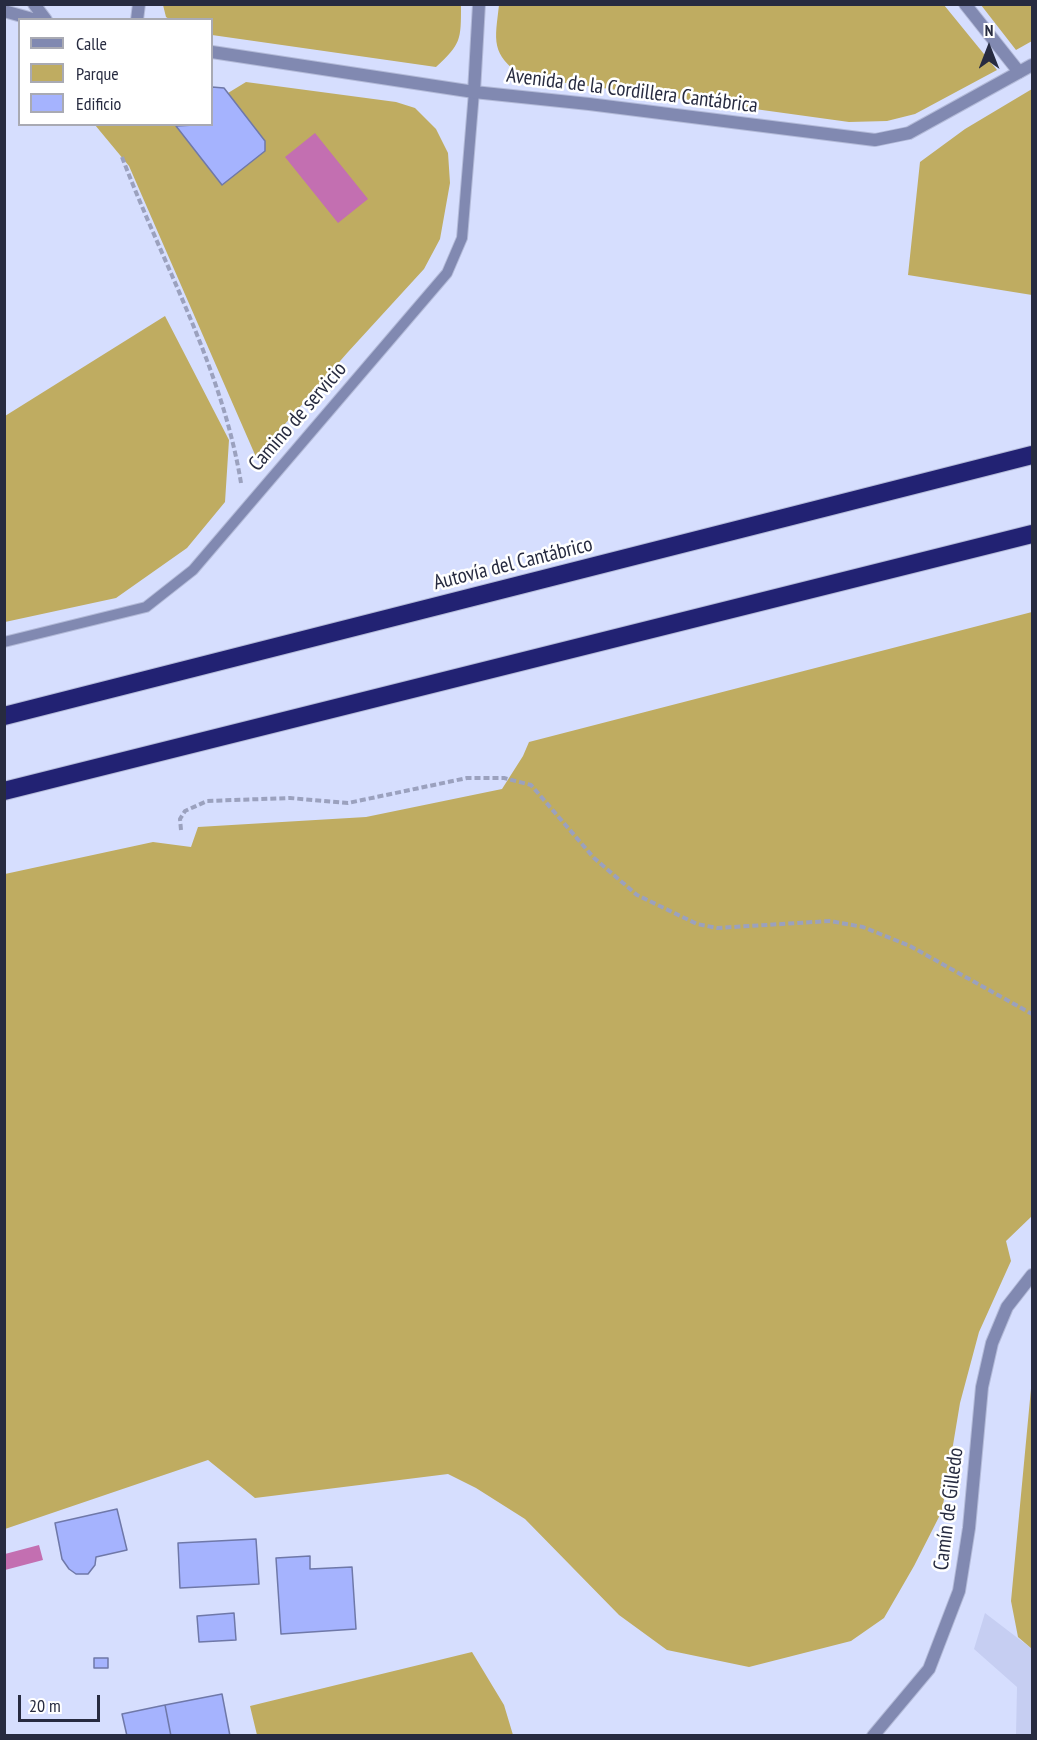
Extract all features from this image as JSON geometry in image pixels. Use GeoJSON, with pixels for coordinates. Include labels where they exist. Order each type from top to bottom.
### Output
{"type":"FeatureCollection","features":[{"type":"Feature","properties":{"kind":"highway","name":"Autovía del Cantábrico"},"geometry":{"type":"LineString","coordinates":[[4,716],[1032,455]]}},
{"type":"Feature","properties":{"kind":"highway"},"geometry":{"type":"LineString","coordinates":[[4,792],[1032,534]]}},
{"type":"Feature","properties":{"kind":"street"},"geometry":{"type":"LineString","coordinates":[[34,4],[44,18]]}},
{"type":"Feature","properties":{"kind":"street"},"geometry":{"type":"LineString","coordinates":[[474,92],[479,4]]}},
{"type":"Feature","properties":{"kind":"street"},"geometry":{"type":"LineString","coordinates":[[965,4],[1019,72]]}},
{"type":"Feature","properties":{"kind":"street"},"geometry":{"type":"LineString","coordinates":[[4,11],[29,18]]}},
{"type":"Feature","properties":{"kind":"street","name":"Avenida de la Cordillera Cantábrica"},"geometry":{"type":"LineString","coordinates":[[213,52],[474,92],[875,140],[909,133],[1032,65]]}},
{"type":"Feature","properties":{"kind":"street","name":"Camín de Gilledo"},"geometry":{"type":"LineString","coordinates":[[873,1736],[929,1670],[958,1591],[969,1528],[982,1387],[992,1343],[1007,1307],[1032,1275]]}},
{"type":"Feature","properties":{"kind":"lane","name":"Camino de servicio"},"geometry":{"type":"LineString","coordinates":[[4,642],[146,607],[193,570],[447,273],[462,238],[474,92]]}},
{"type":"Feature","properties":{"kind":"path"},"geometry":{"type":"LineString","coordinates":[[122,157],[213,374],[236,449],[245,507]]}},
{"type":"Feature","properties":{"kind":"path"},"geometry":{"type":"LineString","coordinates":[[181,830],[180,819],[185,811],[207,801],[290,798],[348,803],[467,777],[504,777],[531,785],[594,858],[637,895],[697,924],[717,928],[830,921],[863,927],[910,946],[1032,1014]]}},
{"type":"Feature","properties":{"kind":"shaded area"},"geometry":{"type":"Polygon","coordinates":[[[315,133],[368,199],[338,223],[285,157],[315,133]]]}},
{"type":"Feature","properties":{"kind":"shaded area"},"geometry":{"type":"Polygon","coordinates":[[[39,1545],[43,1560],[5,1570],[5,1554],[39,1545]]]}},
{"type":"Feature","properties":{"kind":"shaded area"},"geometry":{"type":"Polygon","coordinates":[[[985,1613],[1032,1649],[1032,1735],[1016,1735],[1017,1687],[974,1649],[985,1613]]]}},
{"type":"Feature","properties":{"kind":"green space"},"geometry":{"type":"Polygon","coordinates":[[[163,5],[461,6],[458,41],[436,67],[213,35],[213,18],[166,17],[163,5]]]}},
{"type":"Feature","properties":{"kind":"green space"},"geometry":{"type":"Polygon","coordinates":[[[499,5],[944,5],[997,70],[915,114],[887,121],[849,122],[523,77],[505,61],[497,46],[496,28],[499,5]]]}},
{"type":"Feature","properties":{"kind":"green space"},"geometry":{"type":"Polygon","coordinates":[[[981,5],[1032,5],[1032,41],[1016,50],[981,5]]]}},
{"type":"Feature","properties":{"kind":"green space"},"geometry":{"type":"Polygon","coordinates":[[[246,82],[396,102],[415,108],[436,129],[448,153],[450,183],[440,239],[424,269],[256,457],[129,166],[96,126],[213,126],[213,87],[224,88],[228,93],[246,82]]]}},
{"type":"Feature","properties":{"kind":"green space"},"geometry":{"type":"Polygon","coordinates":[[[1032,89],[1032,295],[908,275],[920,162],[965,129],[1032,89]]]}},
{"type":"Feature","properties":{"kind":"green space"},"geometry":{"type":"Polygon","coordinates":[[[165,316],[229,440],[225,502],[187,548],[116,598],[5,622],[5,416],[165,316]]]}},
{"type":"Feature","properties":{"kind":"green space"},"geometry":{"type":"Polygon","coordinates":[[[1032,612],[1032,1216],[1006,1241],[1011,1261],[979,1332],[960,1403],[942,1511],[884,1618],[851,1641],[749,1667],[667,1650],[619,1615],[525,1519],[476,1488],[448,1474],[255,1498],[208,1460],[5,1529],[5,874],[153,842],[191,847],[198,827],[366,817],[502,789],[529,742],[1032,612]]]}},
{"type":"Feature","properties":{"kind":"green space"},"geometry":{"type":"Polygon","coordinates":[[[1032,1378],[1032,1649],[1018,1637],[1011,1601],[1032,1378]]]}},
{"type":"Feature","properties":{"kind":"green space"},"geometry":{"type":"Polygon","coordinates":[[[472,1652],[504,1705],[513,1735],[257,1735],[250,1706],[472,1652]]]}},
{"type":"Feature","properties":{"kind":"building"},"geometry":{"type":"Polygon","coordinates":[[[213,87],[224,88],[265,141],[265,151],[222,185],[176,126],[213,126],[213,87]]]}},
{"type":"Feature","properties":{"kind":"building"},"geometry":{"type":"Polygon","coordinates":[[[117,1509],[127,1550],[96,1557],[95,1565],[88,1574],[76,1574],[62,1559],[55,1523],[117,1509]]]}},
{"type":"Feature","properties":{"kind":"building"},"geometry":{"type":"Polygon","coordinates":[[[256,1539],[259,1584],[180,1588],[178,1543],[256,1539]]]}},
{"type":"Feature","properties":{"kind":"building"},"geometry":{"type":"Polygon","coordinates":[[[310,1556],[310,1569],[352,1567],[356,1629],[281,1634],[276,1558],[310,1556]]]}},
{"type":"Feature","properties":{"kind":"building"},"geometry":{"type":"Polygon","coordinates":[[[234,1613],[236,1640],[199,1642],[197,1616],[234,1613]]]}},
{"type":"Feature","properties":{"kind":"building"},"geometry":{"type":"Polygon","coordinates":[[[94,1658],[108,1658],[108,1668],[94,1668],[94,1658]]]}},
{"type":"Feature","properties":{"kind":"building"},"geometry":{"type":"Polygon","coordinates":[[[222,1694],[230,1736],[171,1736],[165,1705],[222,1694]]]}},
{"type":"Feature","properties":{"kind":"building"},"geometry":{"type":"Polygon","coordinates":[[[165,1705],[171,1736],[127,1736],[122,1714],[165,1705]]]}}]}
